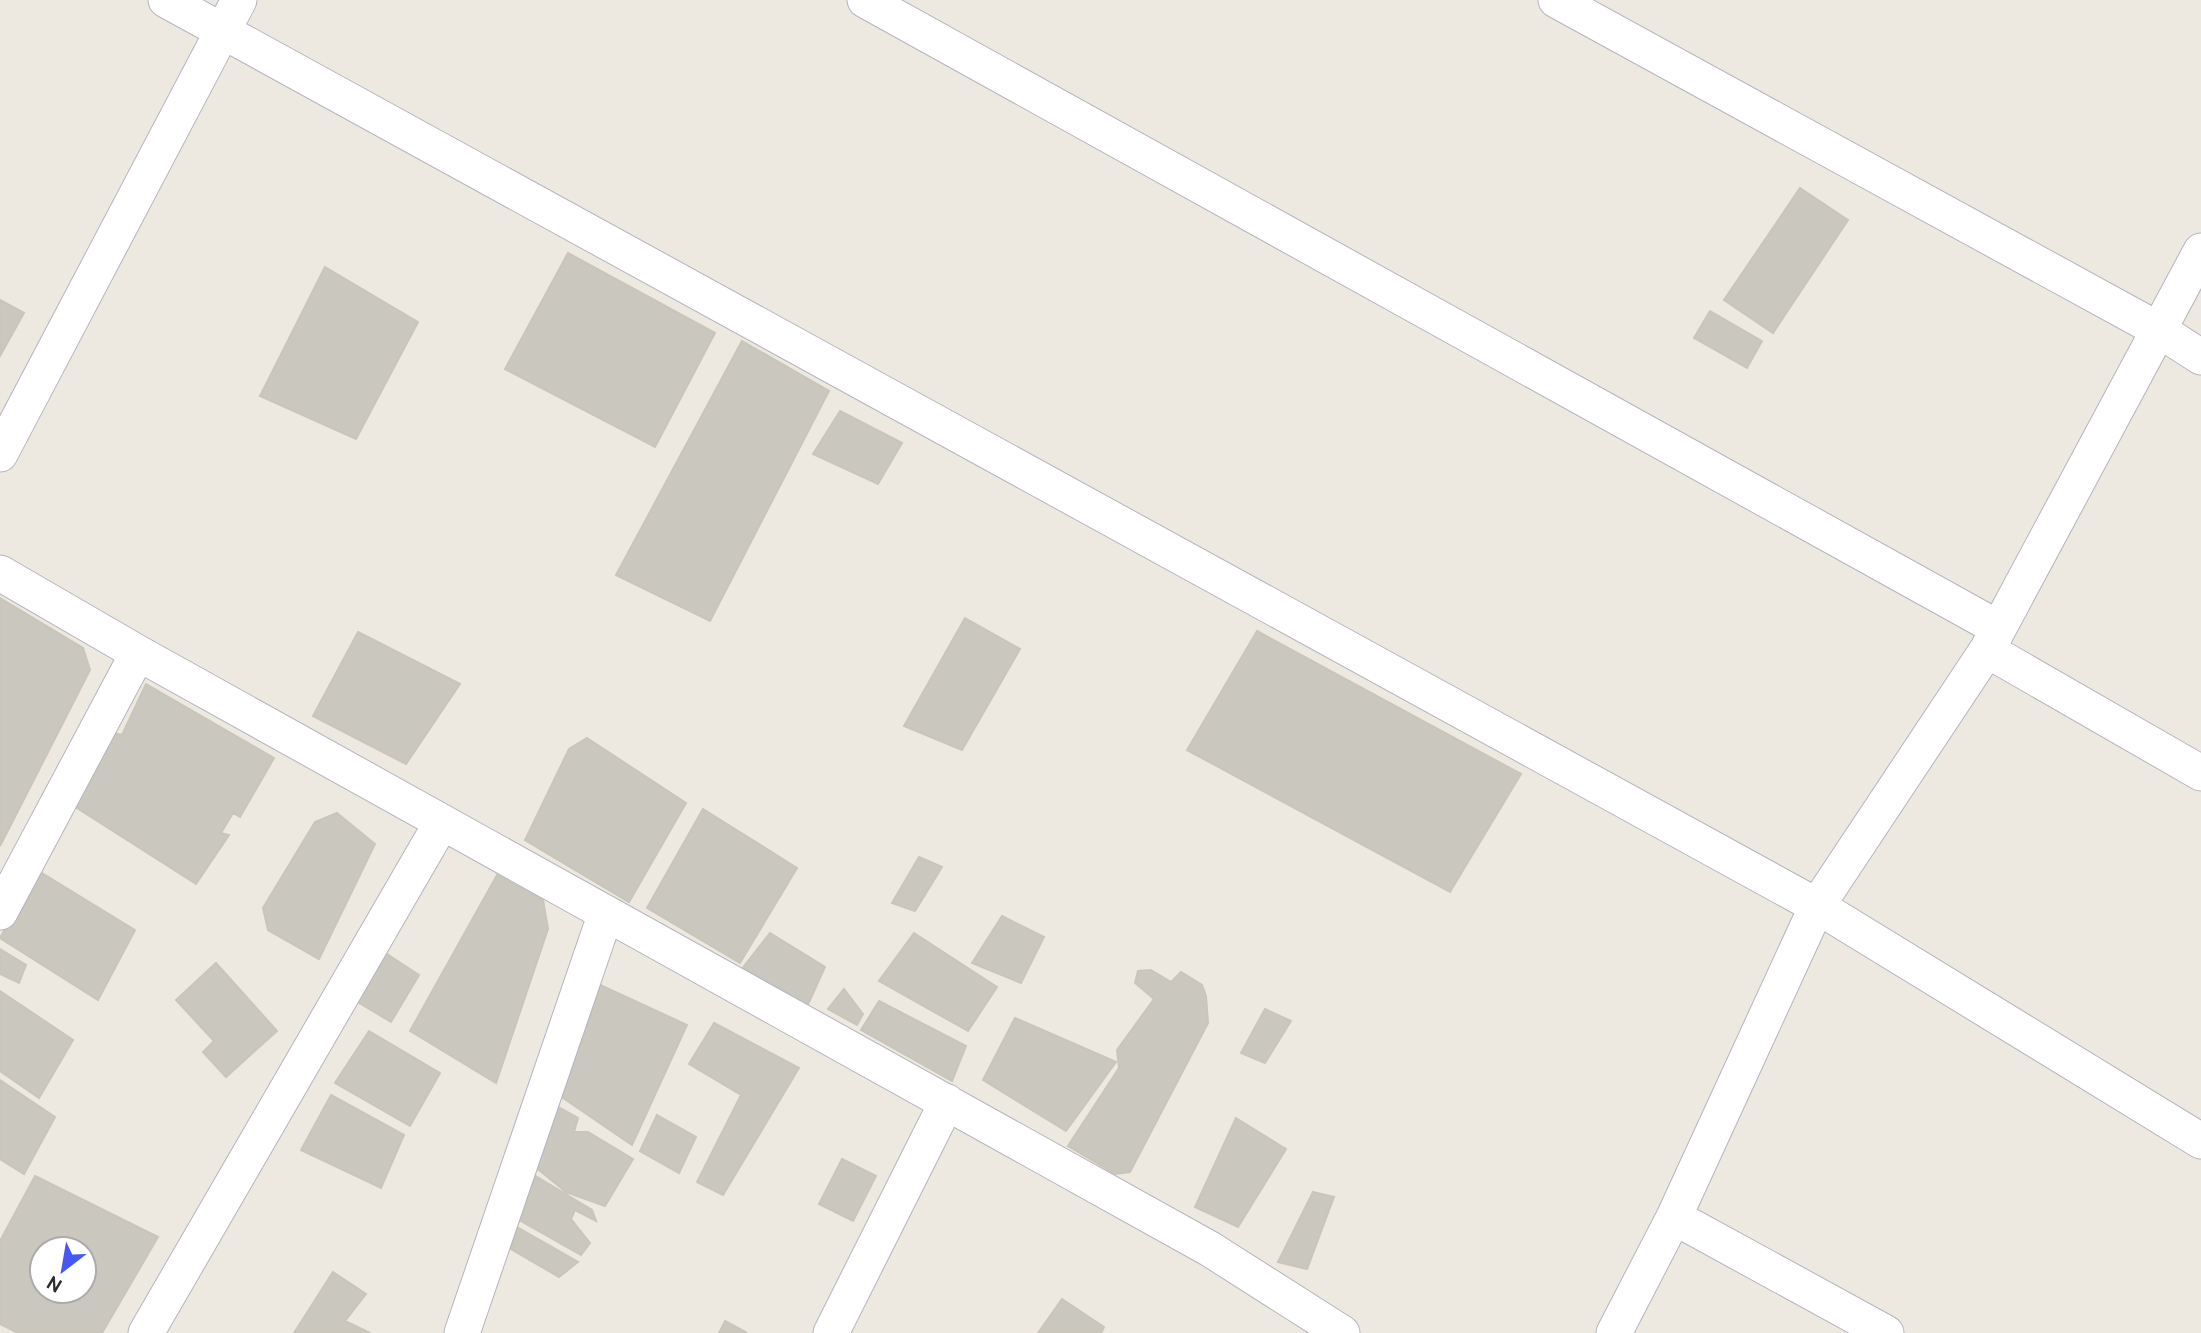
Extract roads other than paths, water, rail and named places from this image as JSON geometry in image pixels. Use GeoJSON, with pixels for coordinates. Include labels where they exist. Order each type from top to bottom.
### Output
{"type":"FeatureCollection","features":[{"type":"Feature","properties":{"kind":"street"},"geometry":{"type":"LineString","coordinates":[[166,0],[1817,906],[2201,1141]]}},
{"type":"Feature","properties":{"kind":"street"},"geometry":{"type":"LineString","coordinates":[[0,454],[239,0]]}},
{"type":"Feature","properties":{"kind":"street"},"geometry":{"type":"LineString","coordinates":[[865,0],[1993,639],[2201,773]]}},
{"type":"Feature","properties":{"kind":"street"},"geometry":{"type":"LineString","coordinates":[[1556,0],[2159,330],[2201,357]]}},
{"type":"Feature","properties":{"kind":"street"},"geometry":{"type":"LineString","coordinates":[[1614,1333],[1674,1217],[1817,906],[1993,639],[2201,251]]}},
{"type":"Feature","properties":{"kind":"street"},"geometry":{"type":"LineString","coordinates":[[0,573],[138,653],[1210,1249],[1342,1333]]}},
{"type":"Feature","properties":{"kind":"street"},"geometry":{"type":"LineString","coordinates":[[0,912],[138,653]]}},
{"type":"Feature","properties":{"kind":"street"},"geometry":{"type":"LineString","coordinates":[[146,1333],[442,822]]}},
{"type":"Feature","properties":{"kind":"street"},"geometry":{"type":"LineString","coordinates":[[462,1333],[606,913]]}},
{"type":"Feature","properties":{"kind":"street"},"geometry":{"type":"LineString","coordinates":[[831,1333],[947,1102]]}},
{"type":"Feature","properties":{"kind":"street"},"geometry":{"type":"LineString","coordinates":[[1674,1217],[1886,1333]]}}]}
